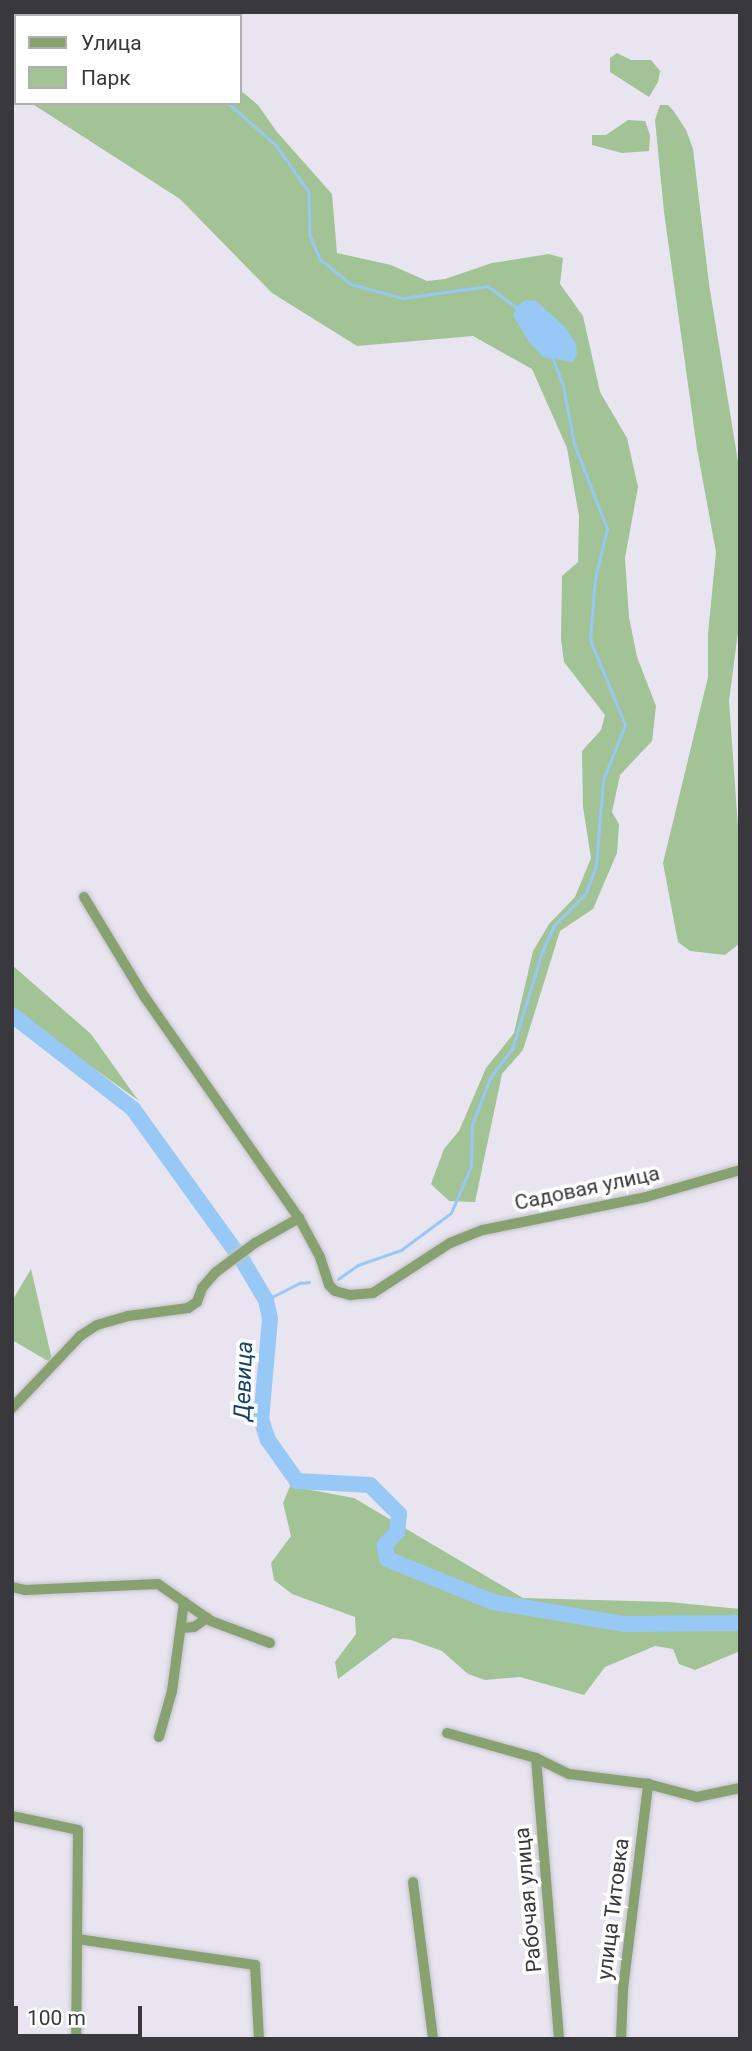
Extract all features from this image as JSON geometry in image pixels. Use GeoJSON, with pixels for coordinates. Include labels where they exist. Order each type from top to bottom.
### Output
{"type":"FeatureCollection","features":[{"type":"Feature","properties":{"kind":"street","name":"Садовая улица"},"geometry":{"type":"LineString","coordinates":[[84,897],[144,996],[299,1218],[320,1257],[329,1285],[335,1291],[350,1295],[373,1293],[444,1246],[483,1230],[646,1197],[740,1170]]}},
{"type":"Feature","properties":{"kind":"street"},"geometry":{"type":"LineString","coordinates":[[12,1408],[80,1336],[97,1325],[128,1316],[188,1308],[197,1302],[202,1288],[216,1272],[255,1243],[299,1218]]}},
{"type":"Feature","properties":{"kind":"street"},"geometry":{"type":"LineString","coordinates":[[12,1587],[25,1590],[159,1584],[207,1618],[270,1643]]}},
{"type":"Feature","properties":{"kind":"street"},"geometry":{"type":"LineString","coordinates":[[159,1737],[172,1691],[184,1602]]}},
{"type":"Feature","properties":{"kind":"street"},"geometry":{"type":"LineString","coordinates":[[182,1628],[194,1628],[207,1618]]}},
{"type":"Feature","properties":{"kind":"street"},"geometry":{"type":"LineString","coordinates":[[447,1733],[536,1758],[569,1773],[648,1784],[697,1797],[740,1788]]}},
{"type":"Feature","properties":{"kind":"street","name":"Рабочая улица"},"geometry":{"type":"LineString","coordinates":[[536,1758],[559,2039]]}},
{"type":"Feature","properties":{"kind":"street","name":"улица Титовка"},"geometry":{"type":"LineString","coordinates":[[621,2039],[626,1962],[648,1784]]}},
{"type":"Feature","properties":{"kind":"street"},"geometry":{"type":"LineString","coordinates":[[12,1816],[78,1830],[76,2039]]}},
{"type":"Feature","properties":{"kind":"street"},"geometry":{"type":"LineString","coordinates":[[413,1882],[433,2039]]}},
{"type":"Feature","properties":{"kind":"street"},"geometry":{"type":"LineString","coordinates":[[78,1939],[255,1965],[259,2039]]}},
{"type":"Feature","properties":{"kind":"green space"},"geometry":{"type":"Polygon","coordinates":[[[12,12],[93,12],[14,14],[14,92],[12,12]]]}},
{"type":"Feature","properties":{"kind":"green space"},"geometry":{"type":"Polygon","coordinates":[[[617,53],[631,60],[651,60],[660,71],[658,82],[649,97],[610,72],[610,58],[617,53]]]}},
{"type":"Feature","properties":{"kind":"green space"},"geometry":{"type":"Polygon","coordinates":[[[242,92],[258,105],[277,132],[332,194],[337,253],[391,265],[427,281],[445,279],[492,263],[549,254],[563,258],[560,284],[583,316],[600,392],[627,438],[638,487],[625,558],[629,617],[637,657],[656,706],[652,741],[620,775],[612,812],[619,824],[617,853],[593,909],[560,931],[523,1050],[502,1074],[475,1202],[449,1201],[431,1184],[444,1149],[459,1131],[486,1068],[514,1033],[533,951],[549,924],[575,897],[591,858],[583,807],[582,751],[601,730],[605,715],[564,662],[561,639],[562,576],[578,562],[579,516],[567,448],[532,369],[473,336],[357,346],[272,293],[180,199],[34,105],[242,105],[242,92]]]}},
{"type":"Feature","properties":{"kind":"green space"},"geometry":{"type":"Polygon","coordinates":[[[660,105],[668,105],[673,110],[686,130],[693,149],[709,284],[740,474],[740,617],[729,701],[740,855],[740,943],[725,955],[690,951],[678,942],[663,863],[708,677],[708,634],[716,552],[697,449],[664,212],[655,120],[660,105]]]}},
{"type":"Feature","properties":{"kind":"green space"},"geometry":{"type":"Polygon","coordinates":[[[628,120],[645,121],[650,135],[649,151],[622,153],[592,145],[592,135],[606,135],[628,120]]]}},
{"type":"Feature","properties":{"kind":"green space"},"geometry":{"type":"Polygon","coordinates":[[[12,965],[91,1034],[138,1100],[12,1010],[12,965]]]}},
{"type":"Feature","properties":{"kind":"green space"},"geometry":{"type":"Polygon","coordinates":[[[31,1269],[53,1364],[12,1340],[12,1301],[31,1269]]]}},
{"type":"Feature","properties":{"kind":"green space"},"geometry":{"type":"Polygon","coordinates":[[[290,1486],[354,1498],[523,1598],[669,1602],[740,1609],[740,1651],[695,1670],[679,1664],[673,1649],[655,1646],[605,1667],[584,1695],[520,1677],[485,1680],[468,1674],[442,1651],[411,1640],[393,1638],[338,1679],[335,1662],[356,1634],[355,1617],[292,1594],[274,1580],[271,1563],[291,1536],[283,1503],[290,1486]]]}},
{"type":"Feature","properties":{"kind":"water"},"geometry":{"type":"Polygon","coordinates":[[[526,300],[536,301],[566,328],[576,344],[577,354],[573,362],[543,357],[529,342],[513,315],[517,306],[526,300]]]}},
{"type":"Feature","properties":{"kind":"waterway"},"geometry":{"type":"LineString","coordinates":[[45,12],[50,14]]}},
{"type":"Feature","properties":{"kind":"waterway"},"geometry":{"type":"LineString","coordinates":[[230,105],[276,145],[309,192],[310,235],[320,259],[351,284],[403,298],[488,286],[517,308]]}},
{"type":"Feature","properties":{"kind":"waterway"},"geometry":{"type":"LineString","coordinates":[[338,1279],[358,1265],[401,1250],[451,1213],[471,1166],[472,1125],[490,1078],[512,1049],[542,952],[553,927],[586,893],[596,865],[603,780],[625,725],[590,640],[595,578],[607,529],[574,444],[563,386],[552,357]]}},
{"type":"Feature","properties":{"kind":"waterway","name":"Девица"},"geometry":{"type":"LineString","coordinates":[[12,1015],[133,1109],[244,1263],[266,1300],[270,1319],[261,1419],[268,1440],[297,1481],[370,1485],[399,1514],[397,1532],[385,1545],[387,1559],[493,1602],[625,1624],[740,1623]]}},
{"type":"Feature","properties":{"kind":"waterway"},"geometry":{"type":"LineString","coordinates":[[266,1300],[300,1283],[309,1282]]}}]}
